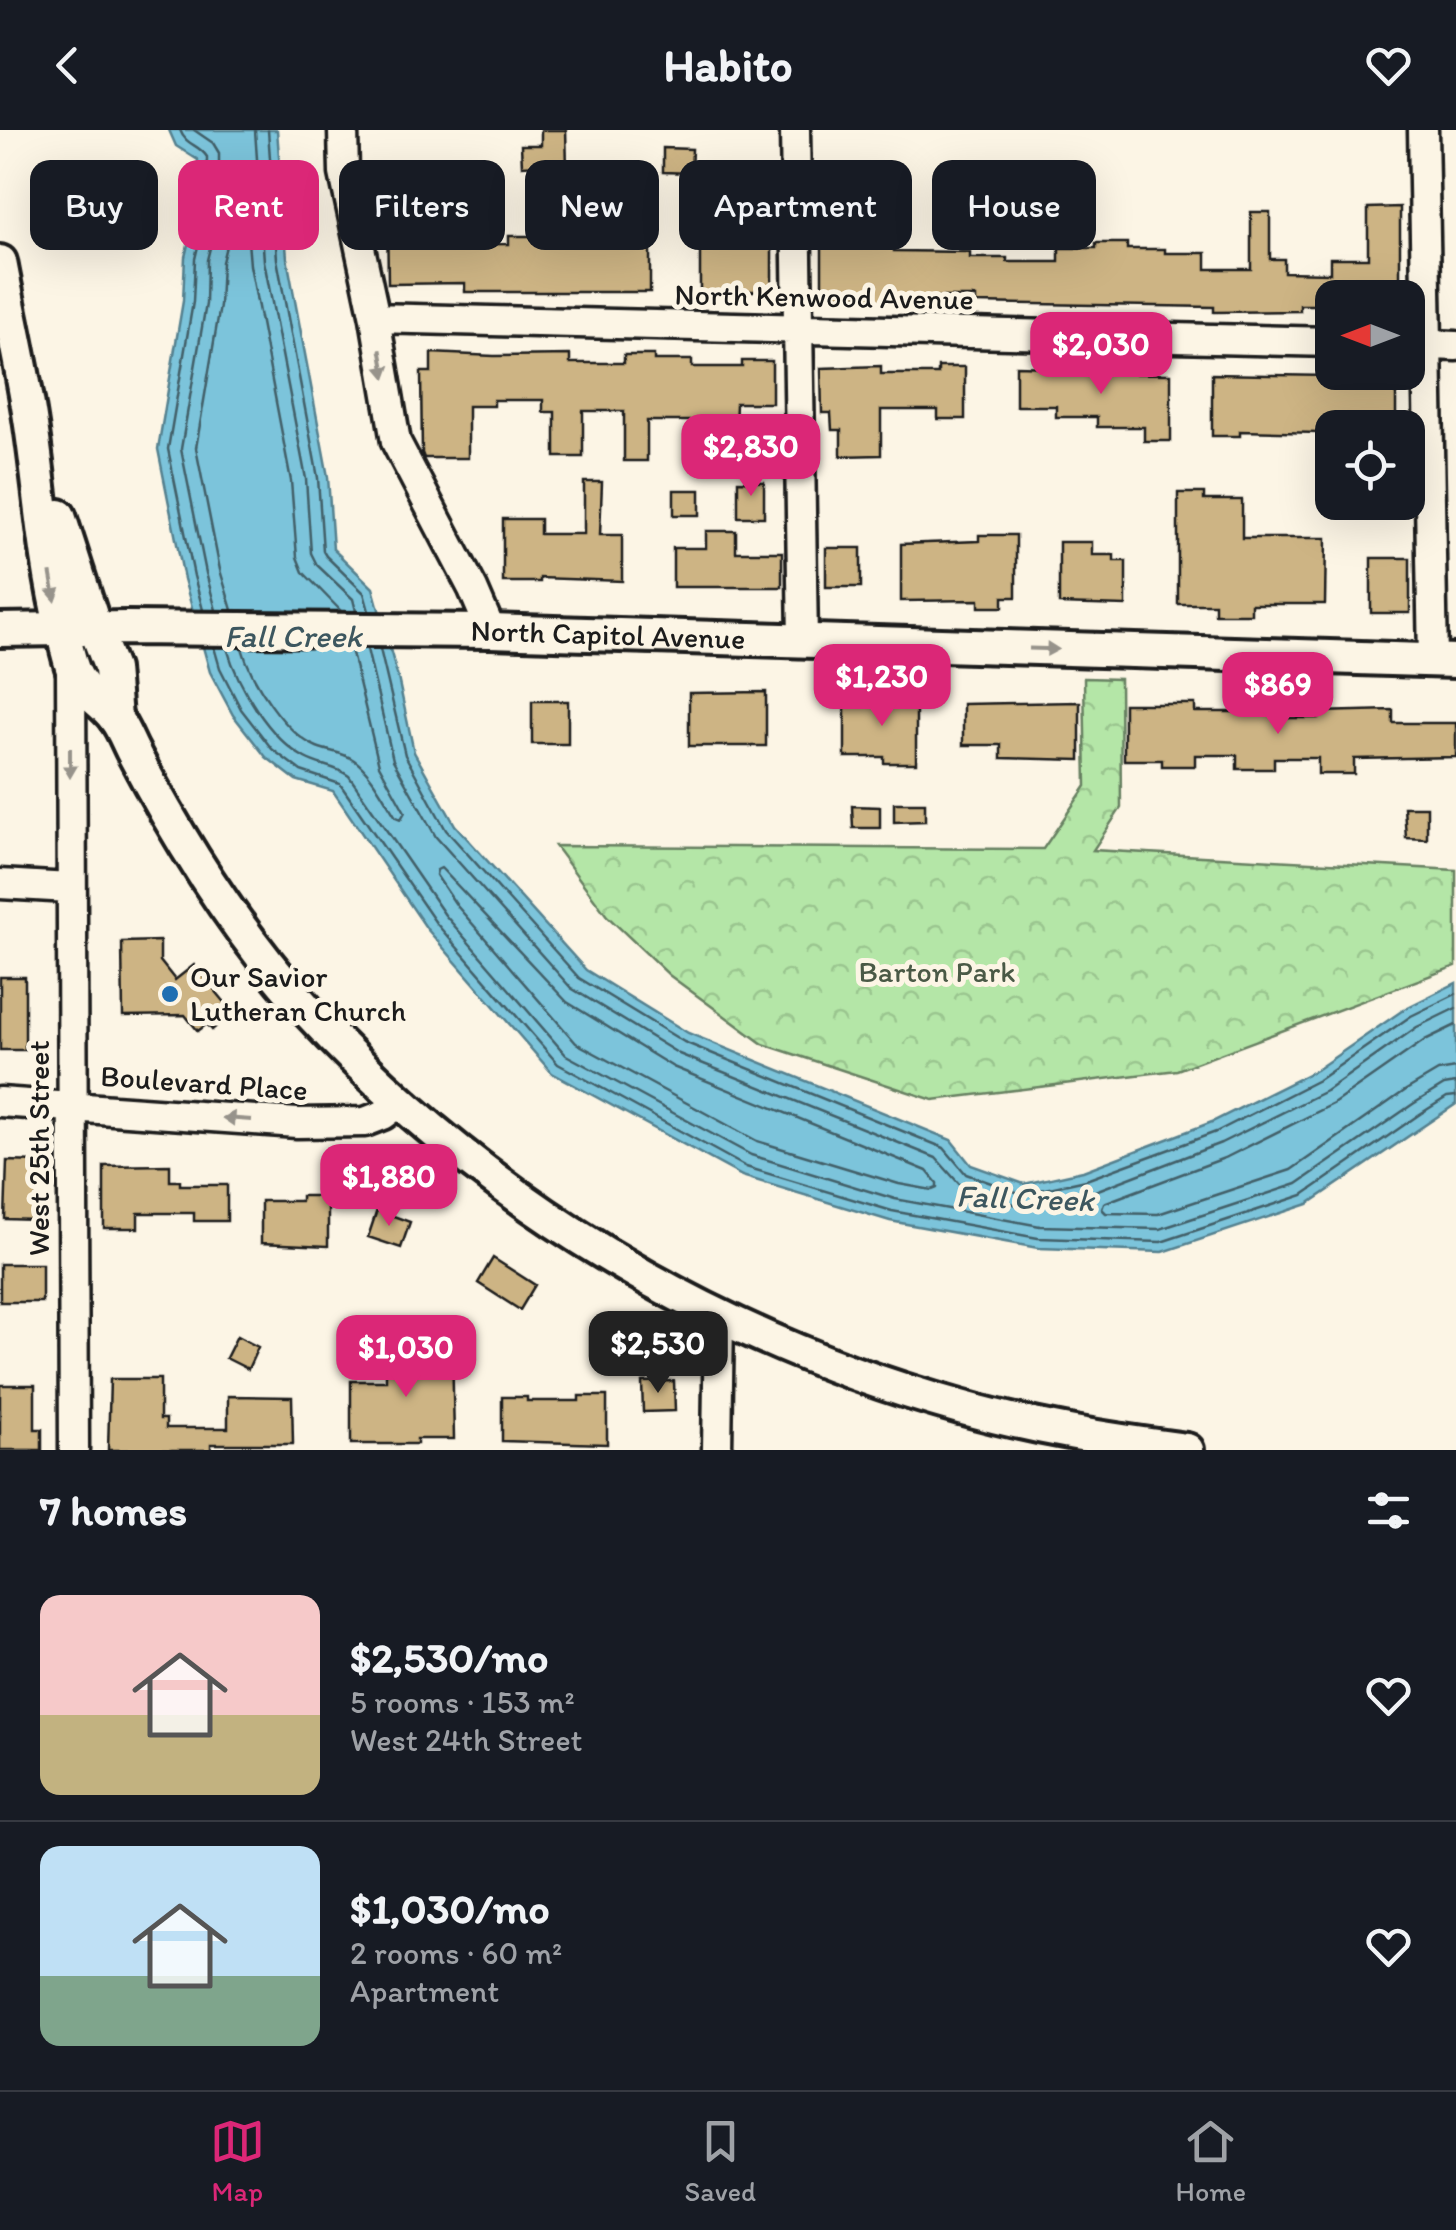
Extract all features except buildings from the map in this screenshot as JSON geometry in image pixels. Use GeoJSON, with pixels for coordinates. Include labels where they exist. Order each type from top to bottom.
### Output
{"type":"FeatureCollection","features":[{"type":"Feature","properties":{"kind":"main road"},"geometry":{"type":"LineString","coordinates":[[0,262],[30,421],[78,628],[71,665],[85,690],[116,718],[189,852],[245,933],[307,1010],[399,1104],[475,1165],[564,1228],[719,1316],[817,1358],[959,1407],[1029,1424],[1186,1450]]}},
{"type":"Feature","properties":{"kind":"main road"},"geometry":{"type":"LineString","coordinates":[[78,628],[111,668],[116,718]]}},
{"type":"Feature","properties":{"kind":"main road","name":"North Capitol Avenue"},"geometry":{"type":"LineString","coordinates":[[0,630],[492,631],[1444,661]]}},
{"type":"Feature","properties":{"kind":"street"},"geometry":{"type":"LineString","coordinates":[[343,130],[344,173],[396,442],[492,631]]}},
{"type":"Feature","properties":{"kind":"street"},"geometry":{"type":"LineString","coordinates":[[795,130],[803,642]]}},
{"type":"Feature","properties":{"kind":"street"},"geometry":{"type":"LineString","coordinates":[[1418,280],[1422,130]]}},
{"type":"Feature","properties":{"kind":"street","name":"North Kenwood Avenue"},"geometry":{"type":"LineString","coordinates":[[374,318],[1315,342]]}},
{"type":"Feature","properties":{"kind":"street"},"geometry":{"type":"LineString","coordinates":[[1425,344],[1456,346]]}},
{"type":"Feature","properties":{"kind":"street"},"geometry":{"type":"LineString","coordinates":[[1421,390],[1444,661]]}},
{"type":"Feature","properties":{"kind":"street","name":"West 25th Street"},"geometry":{"type":"LineString","coordinates":[[71,665],[74,1450]]}},
{"type":"Feature","properties":{"kind":"street"},"geometry":{"type":"LineString","coordinates":[[0,884],[70,888]]}},
{"type":"Feature","properties":{"kind":"street","name":"Boulevard Place"},"geometry":{"type":"LineString","coordinates":[[0,1102],[297,1123],[365,1122],[399,1104]]}},
{"type":"Feature","properties":{"kind":"street"},"geometry":{"type":"LineString","coordinates":[[717,1450],[719,1316]]}},
{"type":"Feature","properties":{"kind":"street"},"geometry":{"type":"LineString","coordinates":[[1074,1450],[1140,1444]]}},
{"type":"Feature","properties":{"kind":"green space","name":"Barton Park"},"geometry":{"type":"Polygon","coordinates":[[[1084,678],[1120,679],[1121,808],[1093,850],[1456,870],[1456,966],[1177,1070],[933,1100],[763,1044],[669,975],[607,916],[555,846],[1043,849],[1086,786],[1084,678]]]}},
{"type":"Feature","properties":{"kind":"water","name":"Fall Creek"},"geometry":{"type":"Polygon","coordinates":[[[169,130],[277,130],[279,160],[198,160],[176,146],[169,130]]]}},
{"type":"Feature","properties":{"kind":"water","name":"Fall Creek"},"geometry":{"type":"Polygon","coordinates":[[[187,250],[286,250],[328,477],[333,549],[373,588],[414,752],[455,825],[586,970],[688,1033],[951,1140],[971,1165],[1024,1184],[1083,1171],[1212,1122],[1316,1070],[1406,1008],[1456,983],[1456,1104],[1308,1204],[1163,1252],[1038,1248],[890,1221],[742,1176],[552,1073],[427,929],[333,791],[296,780],[266,757],[233,715],[210,672],[184,579],[158,449],[183,301],[187,250]]]}},
{"type":"Feature","properties":{"kind":"place","name":"Our Savior Lutheran Church"},"geometry":{"type":"Point","coordinates":[170,994]}}]}
